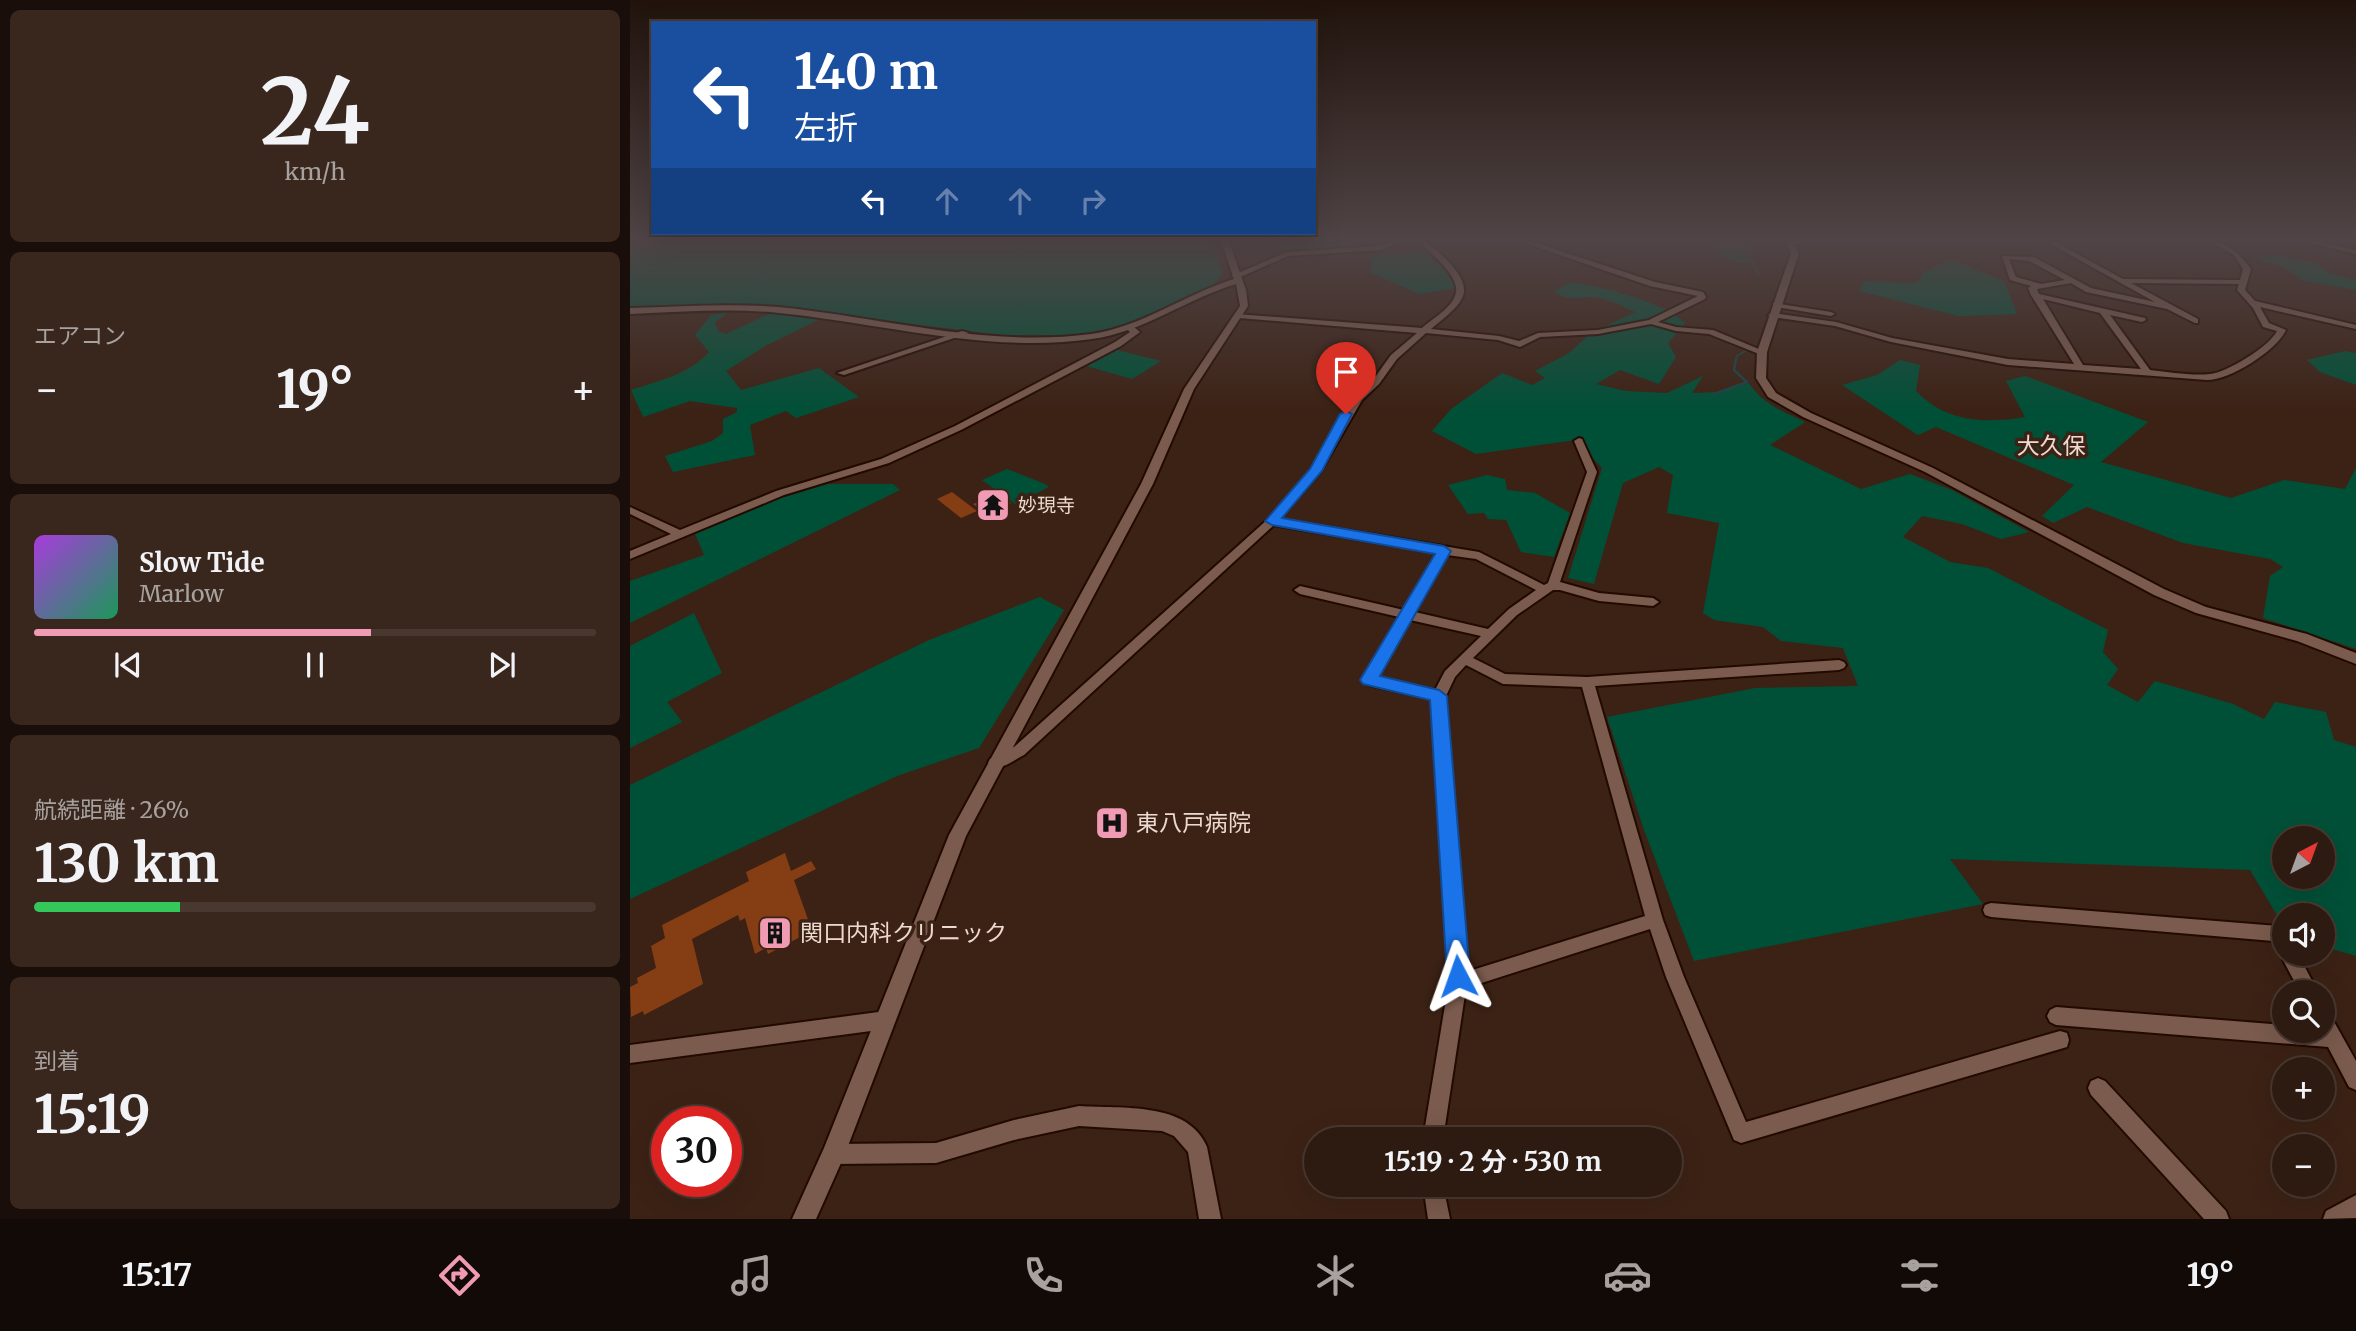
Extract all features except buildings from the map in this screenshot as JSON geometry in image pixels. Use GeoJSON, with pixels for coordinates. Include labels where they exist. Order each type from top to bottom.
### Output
{"type":"FeatureCollection","features":[{"type":"Feature","properties":{"kind":"street"},"geometry":{"type":"LineString","coordinates":[[630,311],[775,310],[965,333],[1045,339],[1091,337],[1131,329],[1193,298]]}},
{"type":"Feature","properties":{"kind":"street"},"geometry":{"type":"LineString","coordinates":[[804,1219],[833,1154],[958,835],[1146,484],[1189,389],[1239,316],[1244,298]]}},
{"type":"Feature","properties":{"kind":"street"},"geometry":{"type":"LineString","coordinates":[[995,763],[1019,751],[1272,521],[1316,471],[1352,405],[1420,331],[1449,309],[1458,298]]}},
{"type":"Feature","properties":{"kind":"street"},"geometry":{"type":"LineString","coordinates":[[1239,316],[1499,338],[1520,344],[1538,335],[1598,332],[1651,322],[1702,298]]}},
{"type":"Feature","properties":{"kind":"street"},"geometry":{"type":"LineString","coordinates":[[1778,298],[1762,352],[1761,378],[1765,387],[1786,404],[1929,470],[2170,597],[2201,610],[2302,637],[2356,659]]}},
{"type":"Feature","properties":{"kind":"street"},"geometry":{"type":"LineString","coordinates":[[2037,298],[2081,369]]}},
{"type":"Feature","properties":{"kind":"street"},"geometry":{"type":"LineString","coordinates":[[2048,298],[2142,320]]}},
{"type":"Feature","properties":{"kind":"street"},"geometry":{"type":"LineString","coordinates":[[2122,298],[2165,307]]}},
{"type":"Feature","properties":{"kind":"street"},"geometry":{"type":"LineString","coordinates":[[2150,298],[2195,321]]}},
{"type":"Feature","properties":{"kind":"street"},"geometry":{"type":"LineString","coordinates":[[1774,310],[1891,340],[2008,362],[2215,377],[2262,352],[2278,338],[2282,330],[2266,325],[2248,298]]}},
{"type":"Feature","properties":{"kind":"street"},"geometry":{"type":"LineString","coordinates":[[2253,303],[2356,327]]}},
{"type":"Feature","properties":{"kind":"street"},"geometry":{"type":"LineString","coordinates":[[1774,310],[1831,314]]}},
{"type":"Feature","properties":{"kind":"street"},"geometry":{"type":"LineString","coordinates":[[2102,310],[2148,373]]}},
{"type":"Feature","properties":{"kind":"street"},"geometry":{"type":"LineString","coordinates":[[1651,322],[1710,332],[1762,352]]}},
{"type":"Feature","properties":{"kind":"street"},"geometry":{"type":"LineString","coordinates":[[630,555],[780,493],[885,461],[964,425],[1118,344],[1136,332],[1131,329]]}},
{"type":"Feature","properties":{"kind":"street"},"geometry":{"type":"LineString","coordinates":[[841,373],[965,333]]}},
{"type":"Feature","properties":{"kind":"street"},"geometry":{"type":"LineString","coordinates":[[1435,1127],[1458,981],[1439,696],[1450,674],[1464,659],[1513,612],[1549,588],[1592,472],[1579,442]]}},
{"type":"Feature","properties":{"kind":"street"},"geometry":{"type":"LineString","coordinates":[[630,510],[679,534]]}},
{"type":"Feature","properties":{"kind":"street"},"geometry":{"type":"LineString","coordinates":[[1272,521],[1479,556],[1549,588],[1600,597],[1653,602]]}},
{"type":"Feature","properties":{"kind":"street"},"geometry":{"type":"LineString","coordinates":[[1439,696],[1369,680],[1444,551]]}},
{"type":"Feature","properties":{"kind":"street"},"geometry":{"type":"LineString","coordinates":[[1300,590],[1490,634]]}},
{"type":"Feature","properties":{"kind":"street"},"geometry":{"type":"LineString","coordinates":[[1464,659],[1503,679],[1587,682],[1839,665]]}},
{"type":"Feature","properties":{"kind":"street"},"geometry":{"type":"LineString","coordinates":[[1587,682],[1655,920],[1675,977],[1741,1133],[2060,1040]]}},
{"type":"Feature","properties":{"kind":"street"},"geometry":{"type":"LineString","coordinates":[[1991,910],[2272,933]]}},
{"type":"Feature","properties":{"kind":"street"},"geometry":{"type":"LineString","coordinates":[[1458,981],[1474,979],[1655,920]]}},
{"type":"Feature","properties":{"kind":"street"},"geometry":{"type":"LineString","coordinates":[[2056,1016],[2272,1033]]}},
{"type":"Feature","properties":{"kind":"street"},"geometry":{"type":"LineString","coordinates":[[630,1054],[886,1020]]}},
{"type":"Feature","properties":{"kind":"street"},"geometry":{"type":"LineString","coordinates":[[2335,1040],[2356,1080]]}},
{"type":"Feature","properties":{"kind":"street"},"geometry":{"type":"LineString","coordinates":[[2098,1088],[2218,1219]]}},
{"type":"Feature","properties":{"kind":"street"},"geometry":{"type":"LineString","coordinates":[[833,1154],[936,1153],[1079,1116],[1163,1121],[1181,1129],[1197,1146],[1210,1219]]}},
{"type":"Feature","properties":{"kind":"street"},"geometry":{"type":"LineString","coordinates":[[1435,1197],[1439,1219]]}},
{"type":"Feature","properties":{"kind":"street"},"geometry":{"type":"LineString","coordinates":[[2334,1219],[2356,1206]]}},
{"type":"Feature","properties":{"kind":"green space"},"geometry":{"type":"Polygon","coordinates":[[[630,298],[1187,298],[1138,323],[1082,335],[1003,335],[765,306],[630,309],[630,298]]]}},
{"type":"Feature","properties":{"kind":"green space"},"geometry":{"type":"Polygon","coordinates":[[[1598,298],[1636,298],[1676,316],[1685,323],[1668,343],[1676,357],[1659,384],[1620,370],[1596,384],[1626,391],[1667,393],[1703,376],[1692,393],[1719,392],[1749,383],[1766,401],[1805,422],[1770,445],[1861,489],[1910,474],[1952,490],[2029,532],[2001,539],[1962,524],[1922,516],[1903,537],[1950,562],[1988,568],[2108,630],[2103,652],[2118,669],[2107,685],[2138,702],[2155,681],[2233,704],[2264,719],[2275,702],[2326,712],[2334,740],[2356,747],[2356,956],[2335,950],[2335,903],[2272,903],[2272,907],[2250,870],[1950,859],[1983,904],[1694,961],[1644,830],[1607,717],[1755,688],[1858,686],[1843,648],[1781,641],[1763,627],[1714,620],[1703,613],[1719,523],[1667,513],[1673,475],[1659,467],[1623,483],[1594,584],[1568,578],[1602,468],[1576,440],[1476,454],[1432,431],[1451,409],[1502,373],[1532,385],[1545,378],[1535,371],[1569,353],[1592,332],[1636,312],[1598,298]]]}},
{"type":"Feature","properties":{"kind":"green space"},"geometry":{"type":"Polygon","coordinates":[[[1887,298],[2011,298],[2017,314],[1959,316],[1887,298]]]}},
{"type":"Feature","properties":{"kind":"green space"},"geometry":{"type":"Polygon","coordinates":[[[773,312],[820,319],[765,346],[726,371],[741,390],[819,368],[859,397],[796,418],[786,411],[750,425],[755,455],[673,472],[665,456],[712,441],[723,433],[723,419],[737,412],[737,408],[690,401],[643,417],[631,390],[673,376],[701,360],[709,352],[695,335],[711,315],[727,313],[715,322],[718,331],[726,334],[773,312]]]}},
{"type":"Feature","properties":{"kind":"green space"},"geometry":{"type":"Polygon","coordinates":[[[1113,349],[1161,361],[1132,379],[1083,365],[1113,349]]]}},
{"type":"Feature","properties":{"kind":"green space"},"geometry":{"type":"Polygon","coordinates":[[[2345,351],[2356,353],[2356,385],[2320,372],[2307,360],[2345,351]]]}},
{"type":"Feature","properties":{"kind":"green space"},"geometry":{"type":"Polygon","coordinates":[[[1900,360],[1920,365],[1916,391],[1953,415],[1980,420],[2025,417],[2006,381],[2025,376],[2148,422],[2101,462],[2231,498],[2284,480],[2345,489],[2356,468],[2356,649],[2263,618],[2270,576],[2283,567],[2270,559],[2183,543],[2087,507],[2053,523],[2042,516],[2074,485],[1936,427],[1918,435],[1842,385],[1877,375],[1900,360]]]}},
{"type":"Feature","properties":{"kind":"green space"},"geometry":{"type":"Polygon","coordinates":[[[1007,469],[1049,487],[1015,504],[982,480],[1007,469]]]}},
{"type":"Feature","properties":{"kind":"green space"},"geometry":{"type":"Polygon","coordinates":[[[1487,475],[1505,479],[1507,490],[1535,493],[1570,513],[1554,557],[1521,552],[1506,520],[1488,519],[1484,513],[1468,514],[1448,485],[1487,475]]]}},
{"type":"Feature","properties":{"kind":"green space"},"geometry":{"type":"Polygon","coordinates":[[[827,484],[893,484],[900,490],[630,623],[630,581],[704,555],[695,534],[781,498],[827,484]]]}},
{"type":"Feature","properties":{"kind":"green space"},"geometry":{"type":"Polygon","coordinates":[[[1040,597],[1064,610],[979,748],[897,776],[630,899],[630,785],[929,640],[1040,597]]]}},
{"type":"Feature","properties":{"kind":"green space"},"geometry":{"type":"Polygon","coordinates":[[[694,613],[722,673],[667,702],[682,722],[630,748],[630,646],[694,613]]]}},
{"type":"Feature","properties":{"kind":"waterway"},"geometry":{"type":"LineString","coordinates":[[1736,360],[1737,356],[1747,350]]}},
{"type":"Feature","properties":{"kind":"waterway"},"geometry":{"type":"LineString","coordinates":[[1714,394],[1747,382],[1734,370],[1736,359]]}},
{"type":"Feature","properties":{"kind":"place","name":"妙現寺"},"geometry":{"type":"Point","coordinates":[993,505]}},
{"type":"Feature","properties":{"kind":"place","name":"東八戸病院"},"geometry":{"type":"Point","coordinates":[1112,823]}},
{"type":"Feature","properties":{"kind":"place","name":"関口内科クリニック"},"geometry":{"type":"Point","coordinates":[775,933]}},
{"type":"Feature","properties":{"kind":"district","name":"大久保"},"geometry":{"type":"Point","coordinates":[2051,446]}},
{"type":"Feature","properties":{"kind":"route"},"geometry":{"type":"LineString","coordinates":[[1346,414],[1316,471],[1272,521],[1444,551],[1369,680],[1439,696],[1458,976]]}}]}
